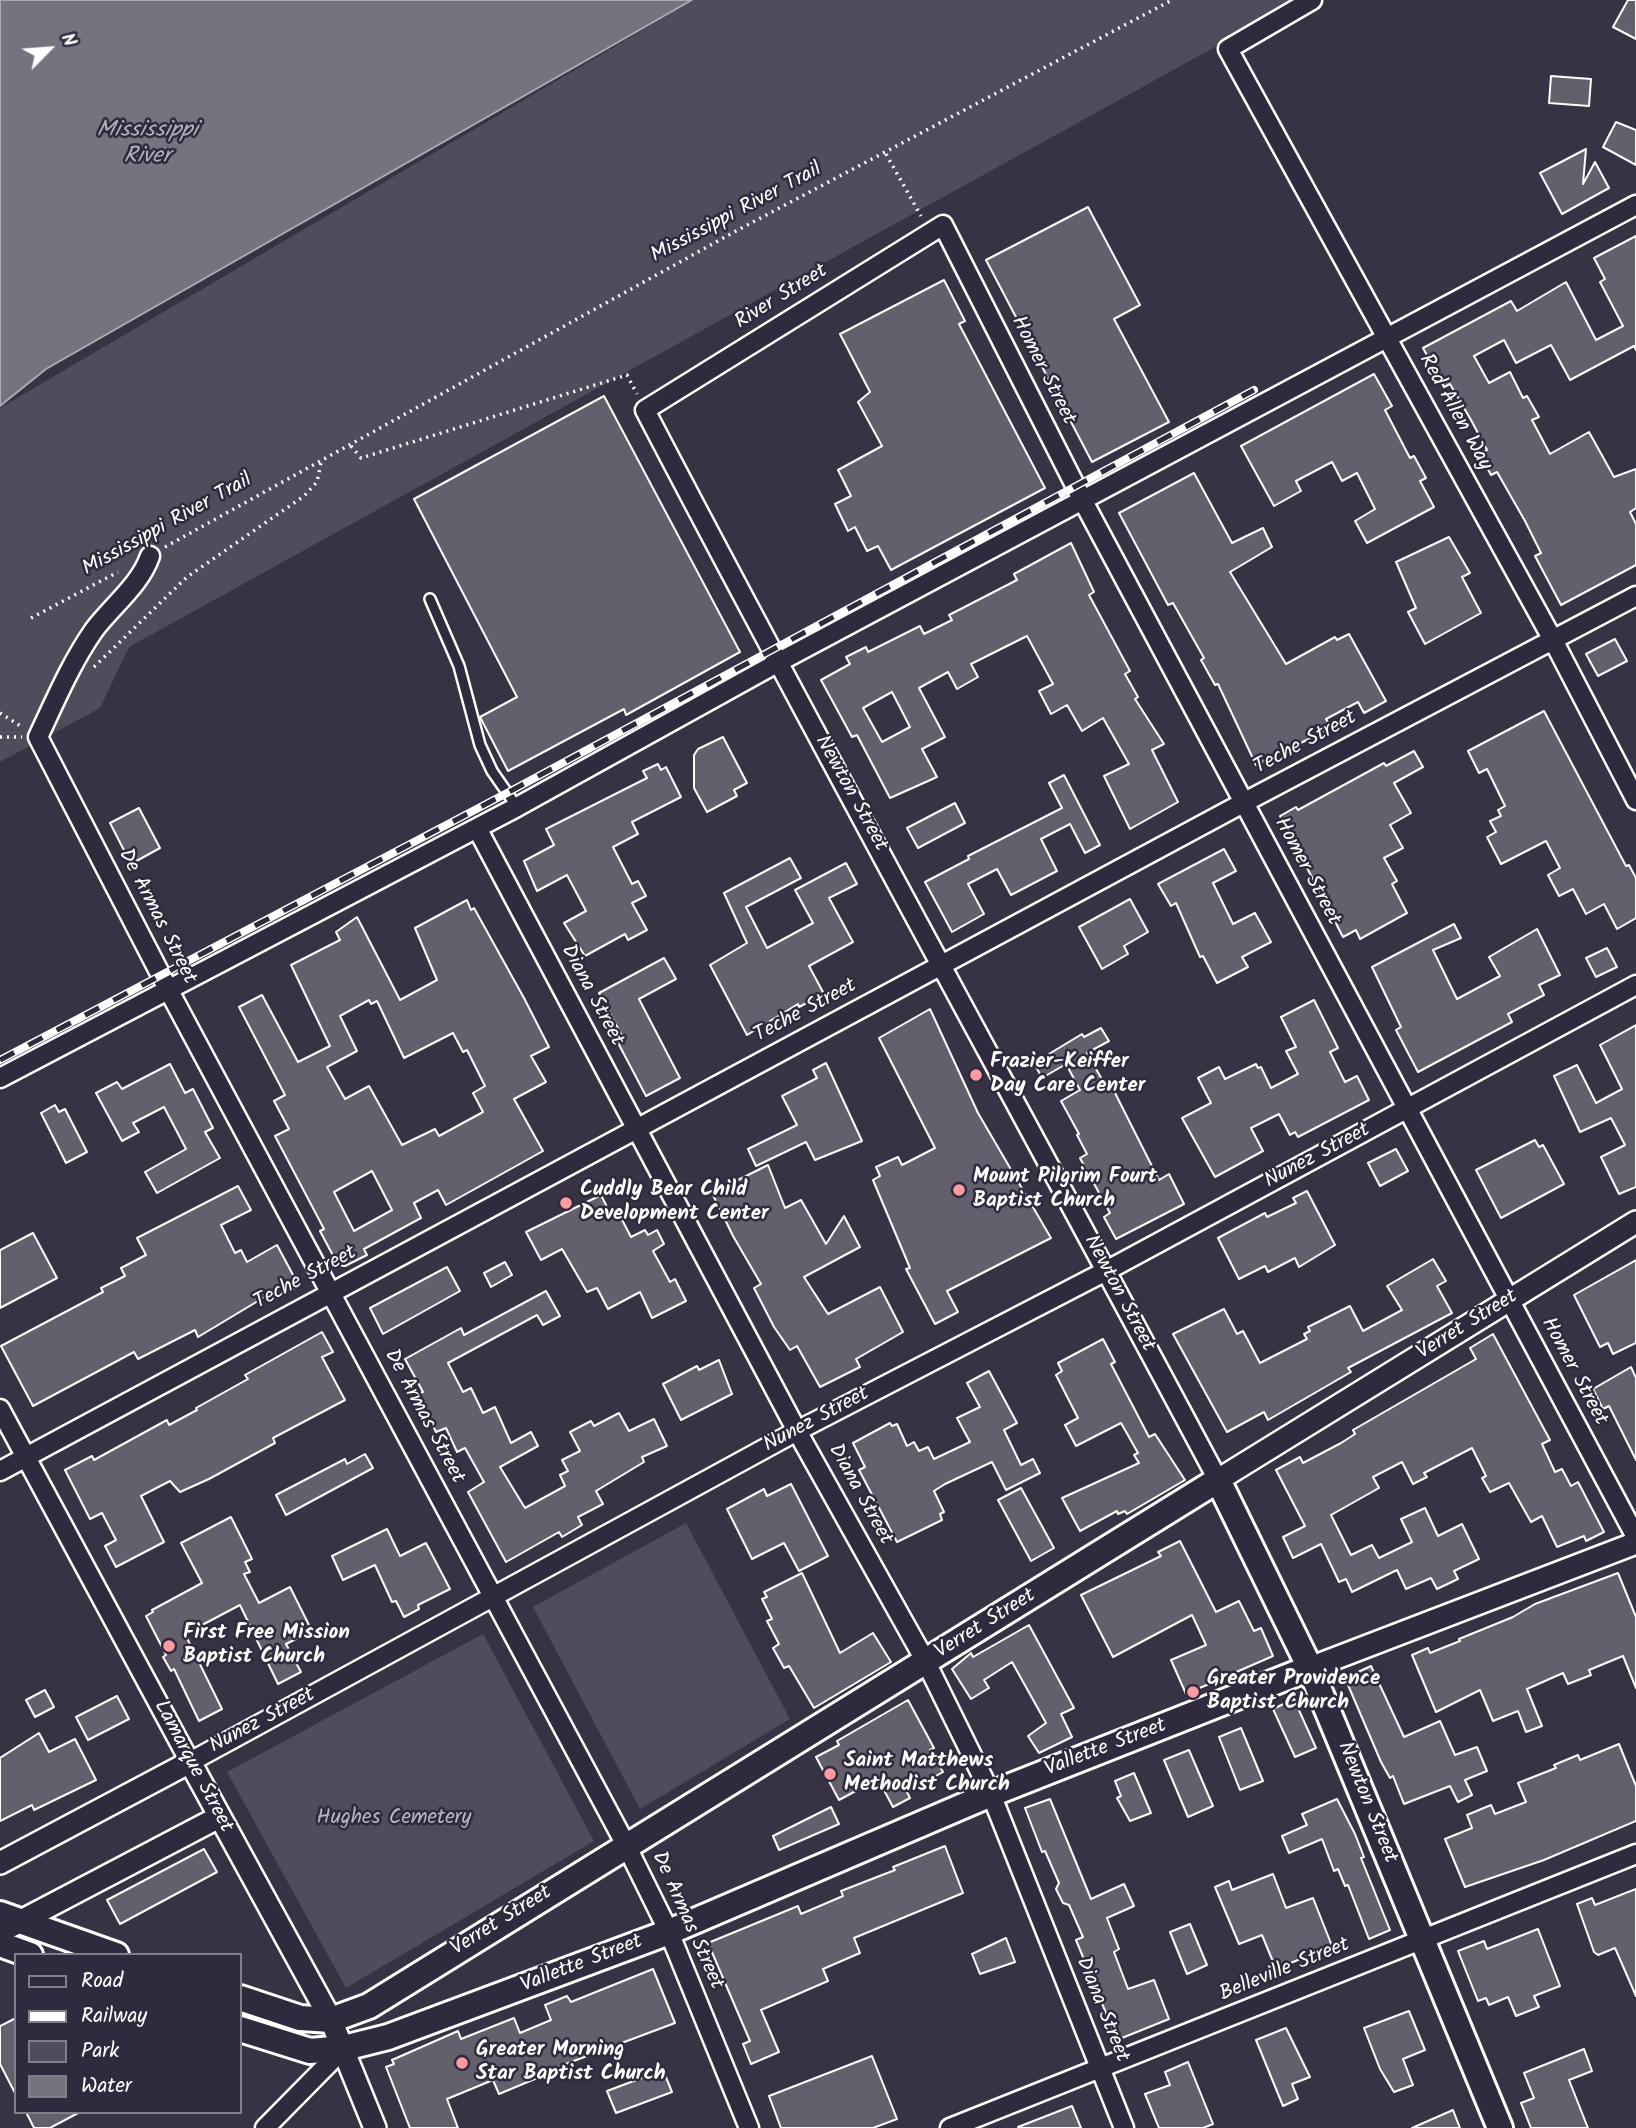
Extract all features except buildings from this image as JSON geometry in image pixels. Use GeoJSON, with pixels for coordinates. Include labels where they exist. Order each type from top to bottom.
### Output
{"type":"FeatureCollection","features":[{"type":"Feature","properties":{"kind":"main road","name":"Verret Street"},"geometry":{"type":"LineString","coordinates":[[331,2020],[369,2006],[626,1844],[1218,1480]]}},
{"type":"Feature","properties":{"kind":"main road","name":"Newton Street"},"geometry":{"type":"LineString","coordinates":[[1218,1480],[1310,1668],[1500,2128]]}},
{"type":"Feature","properties":{"kind":"main road","name":"Vallette Street"},"geometry":{"type":"LineString","coordinates":[[242,2030],[310,2051],[344,2048],[388,2037],[669,1932],[991,1794],[1310,1668]]}},
{"type":"Feature","properties":{"kind":"main road"},"geometry":{"type":"LineString","coordinates":[[7,1923],[109,1953]]}},
{"type":"Feature","properties":{"kind":"main road"},"geometry":{"type":"LineString","coordinates":[[0,1944],[25,1953]]}},
{"type":"Feature","properties":{"kind":"main road"},"geometry":{"type":"LineString","coordinates":[[242,1999],[299,2018],[331,2020]]}},
{"type":"Feature","properties":{"kind":"street","name":"Red Allen Way"},"geometry":{"type":"LineString","coordinates":[[1312,0],[1228,49],[1553,640],[1636,800]]}},
{"type":"Feature","properties":{"kind":"street"},"geometry":{"type":"LineString","coordinates":[[0,1078],[517,807],[777,663],[1636,205]]}},
{"type":"Feature","properties":{"kind":"street","name":"River Street"},"geometry":{"type":"LineString","coordinates":[[645,410],[943,225]]}},
{"type":"Feature","properties":{"kind":"street","name":"Homer Street"},"geometry":{"type":"LineString","coordinates":[[943,225],[1083,501],[1636,1537]]}},
{"type":"Feature","properties":{"kind":"street","name":"Newton Street"},"geometry":{"type":"LineString","coordinates":[[645,410],[777,663],[943,964],[1218,1480]]}},
{"type":"Feature","properties":{"kind":"street"},"geometry":{"type":"LineString","coordinates":[[38,737],[68,672],[94,630],[145,571],[150,556]]}},
{"type":"Feature","properties":{"kind":"street","name":"Teche Street"},"geometry":{"type":"LineString","coordinates":[[0,1471],[1243,803],[1636,596]]}},
{"type":"Feature","properties":{"kind":"street","name":"De Armas Street"},"geometry":{"type":"LineString","coordinates":[[38,737],[168,989],[626,1844],[669,1932],[749,2128]]}},
{"type":"Feature","properties":{"kind":"street","name":"Diana Street"},"geometry":{"type":"LineString","coordinates":[[477,828],[797,1431],[926,1662],[991,1794],[1124,2128]]}},
{"type":"Feature","properties":{"kind":"street","name":"Nunez Street"},"geometry":{"type":"LineString","coordinates":[[0,1863],[797,1431],[1106,1271],[1636,985]]}},
{"type":"Feature","properties":{"kind":"street","name":"Verret Street"},"geometry":{"type":"LineString","coordinates":[[1218,1480],[1636,1222]]}},
{"type":"Feature","properties":{"kind":"street","name":"Lamarque Street"},"geometry":{"type":"LineString","coordinates":[[0,1409],[331,2020],[375,2128]]}},
{"type":"Feature","properties":{"kind":"street","name":"Vallette Street"},"geometry":{"type":"LineString","coordinates":[[1310,1668],[1636,1543]]}},
{"type":"Feature","properties":{"kind":"street"},"geometry":{"type":"LineString","coordinates":[[7,1923],[219,1817]]}},
{"type":"Feature","properties":{"kind":"street","name":"Belleville Street"},"geometry":{"type":"LineString","coordinates":[[950,2128],[1636,1854]]}},
{"type":"Feature","properties":{"kind":"street"},"geometry":{"type":"LineString","coordinates":[[265,2128],[344,2048]]}},
{"type":"Feature","properties":{"kind":"lane"},"geometry":{"type":"LineString","coordinates":[[430,599],[459,666],[481,745],[492,771],[517,807]]}},
{"type":"Feature","properties":{"kind":"path","name":"Mississippi River Trail"},"geometry":{"type":"LineString","coordinates":[[31,618],[351,446],[736,231],[886,154],[1172,0]]}},
{"type":"Feature","properties":{"kind":"path"},"geometry":{"type":"LineString","coordinates":[[886,154],[922,217],[943,225]]}},
{"type":"Feature","properties":{"kind":"path"},"geometry":{"type":"LineString","coordinates":[[351,446],[361,458],[627,375],[645,410]]}},
{"type":"Feature","properties":{"kind":"path","name":"Mississippi River Trail"},"geometry":{"type":"LineString","coordinates":[[89,672],[187,577],[304,496],[317,482],[321,462]]}},
{"type":"Feature","properties":{"kind":"path"},"geometry":{"type":"LineString","coordinates":[[0,713],[38,737]]}},
{"type":"Feature","properties":{"kind":"path"},"geometry":{"type":"LineString","coordinates":[[0,737],[38,737]]}},
{"type":"Feature","properties":{"kind":"green space"},"geometry":{"type":"Polygon","coordinates":[[[694,0],[1300,0],[129,647],[100,708],[0,762],[0,408],[694,0]]]}},
{"type":"Feature","properties":{"kind":"green space"},"geometry":{"type":"Polygon","coordinates":[[[686,1523],[790,1719],[640,1809],[533,1607],[686,1523]]]}},
{"type":"Feature","properties":{"kind":"green space","name":"Hughes Cemetery"},"geometry":{"type":"Polygon","coordinates":[[[483,1634],[594,1841],[346,1988],[227,1772],[483,1634]]]}},
{"type":"Feature","properties":{"kind":"water","name":"Mississippi River"},"geometry":{"type":"Polygon","coordinates":[[[0,0],[692,0],[46,369],[0,406],[0,0]]]}},
{"type":"Feature","properties":{"kind":"railway"},"geometry":{"type":"LineString","coordinates":[[0,1060],[507,793],[1254,390]]}},
{"type":"Feature","properties":{"kind":"place","name":"Frazier-Keiffer Day Care Center"},"geometry":{"type":"Point","coordinates":[976,1075]}},
{"type":"Feature","properties":{"kind":"place","name":"Mount Pilgrim Fourt Baptist Church"},"geometry":{"type":"Point","coordinates":[959,1190]}},
{"type":"Feature","properties":{"kind":"place","name":"Cuddly Bear Child Development Center"},"geometry":{"type":"Point","coordinates":[566,1203]}},
{"type":"Feature","properties":{"kind":"place","name":"First Free Mission Baptist Church"},"geometry":{"type":"Point","coordinates":[169,1646]}},
{"type":"Feature","properties":{"kind":"place","name":"Greater Providence Baptist Church"},"geometry":{"type":"Point","coordinates":[1193,1692]}},
{"type":"Feature","properties":{"kind":"place","name":"Saint Matthews Methodist Church"},"geometry":{"type":"Point","coordinates":[830,1774]}},
{"type":"Feature","properties":{"kind":"place","name":"Greater Morning Star Baptist Church"},"geometry":{"type":"Point","coordinates":[462,2063]}}]}
